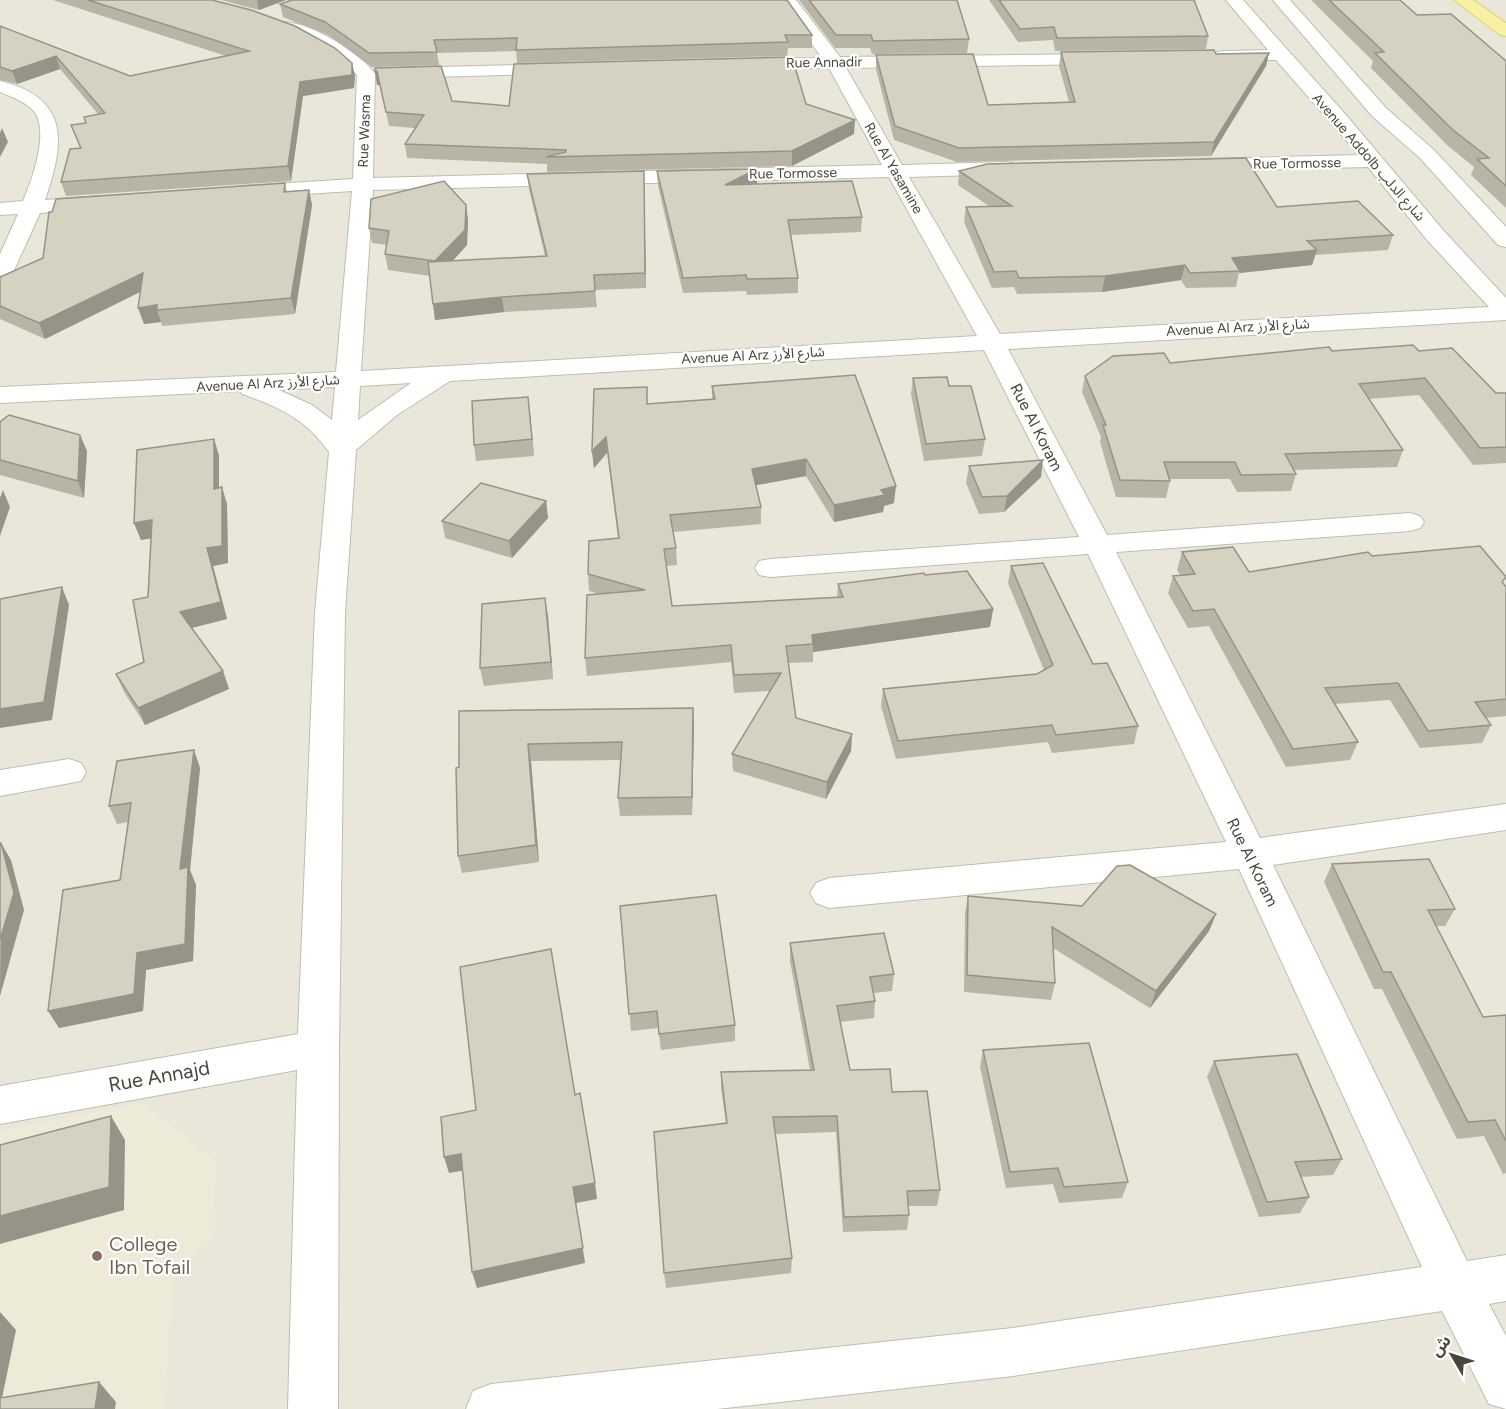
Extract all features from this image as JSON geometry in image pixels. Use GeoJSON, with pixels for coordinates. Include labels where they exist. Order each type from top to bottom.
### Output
{"type":"FeatureCollection","features":[{"type":"Feature","properties":{"kind":"main road"},"geometry":{"type":"LineString","coordinates":[[1462,0],[1506,31]]}},
{"type":"Feature","properties":{"kind":"street","name":"Rue Al Yasamine"},"geometry":{"type":"LineString","coordinates":[[788,0],[834,62],[992,341]]}},
{"type":"Feature","properties":{"kind":"street","name":"Avenue Addolb شارع الدلب"},"geometry":{"type":"LineString","coordinates":[[1234,0],[1506,313]]}},
{"type":"Feature","properties":{"kind":"street"},"geometry":{"type":"LineString","coordinates":[[1281,0],[1379,112],[1427,154],[1506,240]]}},
{"type":"Feature","properties":{"kind":"street","name":"Rue Wasma"},"geometry":{"type":"LineString","coordinates":[[269,22],[335,47],[354,59],[366,74],[363,184],[346,379],[330,613],[318,1048],[313,1409]]}},
{"type":"Feature","properties":{"kind":"street"},"geometry":{"type":"LineString","coordinates":[[1201,57],[1282,55]]}},
{"type":"Feature","properties":{"kind":"street","name":"Rue Annadir"},"geometry":{"type":"LineString","coordinates":[[726,65],[1120,58]]}},
{"type":"Feature","properties":{"kind":"street"},"geometry":{"type":"LineString","coordinates":[[366,74],[582,68]]}},
{"type":"Feature","properties":{"kind":"street"},"geometry":{"type":"LineString","coordinates":[[0,86],[36,104],[45,113],[50,126],[50,143],[32,206],[0,277]]}},
{"type":"Feature","properties":{"kind":"street","name":"Rue Tormosse"},"geometry":{"type":"LineString","coordinates":[[1181,165],[1372,161]]}},
{"type":"Feature","properties":{"kind":"street","name":"Rue Tormosse"},"geometry":{"type":"LineString","coordinates":[[221,194],[363,184],[1027,168]]}},
{"type":"Feature","properties":{"kind":"street"},"geometry":{"type":"LineString","coordinates":[[0,209],[115,201]]}},
{"type":"Feature","properties":{"kind":"street","name":"Avenue Al Arz شارع الأرز"},"geometry":{"type":"LineString","coordinates":[[0,396],[238,385],[1506,313]]}},
{"type":"Feature","properties":{"kind":"street","name":"Rue Al Koram"},"geometry":{"type":"LineString","coordinates":[[992,341],[1097,543],[1250,854],[1454,1284],[1506,1386]]}},
{"type":"Feature","properties":{"kind":"street"},"geometry":{"type":"LineString","coordinates":[[238,385],[270,394],[308,412],[322,423],[341,450],[398,400],[446,373]]}},
{"type":"Feature","properties":{"kind":"street"},"geometry":{"type":"LineString","coordinates":[[770,568],[1410,522]]}},
{"type":"Feature","properties":{"kind":"street"},"geometry":{"type":"LineString","coordinates":[[0,783],[69,772]]}},
{"type":"Feature","properties":{"kind":"street"},"geometry":{"type":"LineString","coordinates":[[829,893],[1250,854],[1506,817]]}},
{"type":"Feature","properties":{"kind":"street","name":"Rue Annajd"},"geometry":{"type":"LineString","coordinates":[[0,1105],[318,1048]]}},
{"type":"Feature","properties":{"kind":"street"},"geometry":{"type":"LineString","coordinates":[[492,1409],[1013,1352],[1506,1278]]}},
{"type":"Feature","properties":{"kind":"shaded area"},"geometry":{"type":"Polygon","coordinates":[[[0,0],[1506,0],[1506,1409],[0,1409],[0,0]]]}},
{"type":"Feature","properties":{"kind":"shaded area","name":"College Ibn Tofail"},"geometry":{"type":"Polygon","coordinates":[[[144,1102],[216,1161],[214,1234],[173,1278],[165,1409],[0,1409],[0,1131],[144,1102]]]}},
{"type":"Feature","properties":{"kind":"building"},"geometry":{"type":"Polygon","coordinates":[[[88,0],[212,0],[251,10],[295,26],[335,48],[352,63],[352,75],[300,82],[288,166],[61,182],[70,149],[81,148],[71,125],[86,123],[84,117],[105,113],[56,56],[12,71],[0,67],[0,26],[130,76],[249,51],[88,0]]]}},
{"type":"Feature","properties":{"kind":"building"},"geometry":{"type":"Polygon","coordinates":[[[292,0],[787,0],[812,35],[785,35],[788,42],[516,50],[517,38],[434,40],[437,52],[369,53],[325,22],[280,4],[292,0]]]}},
{"type":"Feature","properties":{"kind":"building"},"geometry":{"type":"Polygon","coordinates":[[[809,0],[957,0],[969,39],[873,41],[871,35],[836,35],[809,0]]]}},
{"type":"Feature","properties":{"kind":"building"},"geometry":{"type":"Polygon","coordinates":[[[999,0],[1194,0],[1208,36],[1057,38],[1054,27],[1020,29],[999,0]]]}},
{"type":"Feature","properties":{"kind":"building"},"geometry":{"type":"Polygon","coordinates":[[[1329,0],[1400,0],[1417,15],[1451,14],[1506,61],[1506,186],[1477,159],[1489,158],[1453,130],[1375,53],[1384,52],[1329,0]]]}},
{"type":"Feature","properties":{"kind":"building"},"geometry":{"type":"Polygon","coordinates":[[[1214,50],[1216,54],[1269,53],[1214,142],[959,148],[895,126],[876,55],[973,54],[988,105],[1075,102],[1061,52],[1214,50]]]}},
{"type":"Feature","properties":{"kind":"building"},"geometry":{"type":"Polygon","coordinates":[[[792,57],[806,104],[855,120],[792,151],[546,157],[566,152],[566,150],[405,144],[424,115],[386,112],[377,71],[375,71],[375,68],[441,66],[452,101],[509,106],[514,64],[792,57]]]}},
{"type":"Feature","properties":{"kind":"building"},"geometry":{"type":"Polygon","coordinates":[[[1246,158],[1277,207],[1358,201],[1393,235],[1307,241],[1317,250],[1232,258],[1240,271],[1190,273],[1185,265],[1105,276],[1019,278],[1016,271],[994,272],[966,207],[1012,206],[959,171],[987,164],[1246,158]]]}},
{"type":"Feature","properties":{"kind":"building"},"geometry":{"type":"Polygon","coordinates":[[[757,169],[725,185],[852,181],[862,217],[788,220],[798,278],[747,279],[746,275],[683,278],[657,171],[757,169]]]}},
{"type":"Feature","properties":{"kind":"building"},"geometry":{"type":"Polygon","coordinates":[[[644,171],[645,273],[594,275],[595,291],[433,304],[428,262],[547,256],[527,174],[644,171]]]}},
{"type":"Feature","properties":{"kind":"building"},"geometry":{"type":"Polygon","coordinates":[[[444,181],[466,205],[465,230],[435,261],[385,254],[389,231],[369,228],[371,199],[444,181]]]}},
{"type":"Feature","properties":{"kind":"building"},"geometry":{"type":"Polygon","coordinates":[[[285,183],[284,192],[309,190],[291,298],[157,310],[157,305],[138,308],[143,273],[39,323],[0,306],[0,277],[43,258],[49,212],[52,212],[56,199],[285,183]]]}},
{"type":"Feature","properties":{"kind":"building"},"geometry":{"type":"Polygon","coordinates":[[[1413,345],[1419,351],[1452,348],[1496,393],[1506,393],[1506,447],[1480,448],[1425,378],[1359,384],[1403,450],[1285,454],[1296,474],[1241,475],[1235,462],[1164,462],[1170,481],[1120,480],[1103,425],[1106,425],[1085,376],[1113,356],[1164,353],[1170,363],[1329,347],[1332,351],[1413,345]]]}},
{"type":"Feature","properties":{"kind":"building"},"geometry":{"type":"Polygon","coordinates":[[[855,375],[896,486],[881,490],[885,495],[834,505],[806,459],[752,469],[761,507],[670,515],[676,548],[664,549],[672,606],[843,597],[838,584],[924,573],[925,575],[967,571],[993,609],[812,635],[813,644],[786,646],[796,718],[852,734],[827,782],[732,754],[781,673],[734,675],[731,645],[585,658],[587,595],[645,590],[588,574],[589,541],[619,538],[606,437],[592,451],[594,389],[647,387],[647,404],[715,399],[712,386],[855,375]]]}},
{"type":"Feature","properties":{"kind":"building"},"geometry":{"type":"Polygon","coordinates":[[[947,377],[949,386],[971,386],[985,439],[926,444],[913,378],[947,377]]]}},
{"type":"Feature","properties":{"kind":"building"},"geometry":{"type":"Polygon","coordinates":[[[528,397],[532,439],[474,445],[472,401],[528,397]]]}},
{"type":"Feature","properties":{"kind":"building"},"geometry":{"type":"Polygon","coordinates":[[[9,415],[80,435],[78,481],[0,460],[0,422],[9,415]]]}},
{"type":"Feature","properties":{"kind":"building"},"geometry":{"type":"Polygon","coordinates":[[[214,439],[214,489],[222,487],[222,546],[207,548],[221,602],[180,612],[223,671],[138,708],[116,674],[144,662],[133,600],[148,597],[152,520],[134,523],[137,450],[214,439]]]}},
{"type":"Feature","properties":{"kind":"building"},"geometry":{"type":"Polygon","coordinates":[[[1043,460],[1007,496],[982,497],[969,466],[1043,460]]]}},
{"type":"Feature","properties":{"kind":"building"},"geometry":{"type":"Polygon","coordinates":[[[481,483],[546,501],[509,541],[442,521],[481,483]]]}},
{"type":"Feature","properties":{"kind":"building"},"geometry":{"type":"Polygon","coordinates":[[[1480,546],[1506,577],[1502,582],[1506,587],[1506,699],[1475,702],[1491,725],[1428,731],[1398,683],[1325,688],[1358,742],[1293,749],[1214,609],[1193,611],[1173,576],[1195,574],[1182,552],[1233,547],[1249,572],[1368,552],[1372,556],[1480,546]]]}},
{"type":"Feature","properties":{"kind":"building"},"geometry":{"type":"Polygon","coordinates":[[[1043,563],[1093,664],[1107,663],[1138,726],[1056,735],[1052,725],[898,741],[883,689],[1037,674],[1053,665],[1011,566],[1043,563]]]}},
{"type":"Feature","properties":{"kind":"building"},"geometry":{"type":"Polygon","coordinates":[[[62,587],[44,702],[0,709],[0,599],[62,587]]]}},
{"type":"Feature","properties":{"kind":"building"},"geometry":{"type":"Polygon","coordinates":[[[545,598],[551,662],[480,668],[482,604],[545,598]]]}},
{"type":"Feature","properties":{"kind":"building"},"geometry":{"type":"Polygon","coordinates":[[[693,708],[692,797],[618,798],[622,742],[528,744],[536,845],[458,856],[456,768],[459,767],[459,711],[693,708]]]}},
{"type":"Feature","properties":{"kind":"building"},"geometry":{"type":"Polygon","coordinates":[[[194,750],[180,869],[188,867],[185,944],[137,953],[134,994],[48,1011],[63,890],[120,880],[131,803],[109,806],[117,761],[194,750]]]}},
{"type":"Feature","properties":{"kind":"building"},"geometry":{"type":"Polygon","coordinates":[[[0,843],[14,893],[0,940],[0,843]]]}},
{"type":"Feature","properties":{"kind":"building"},"geometry":{"type":"Polygon","coordinates":[[[1429,859],[1455,909],[1428,910],[1483,1017],[1506,1015],[1506,1141],[1495,1120],[1468,1122],[1391,972],[1383,972],[1332,864],[1429,859]]]}},
{"type":"Feature","properties":{"kind":"building"},"geometry":{"type":"Polygon","coordinates":[[[1130,865],[1216,914],[1156,991],[1052,927],[1055,983],[967,975],[968,896],[1082,906],[1117,866],[1130,865]]]}},
{"type":"Feature","properties":{"kind":"building"},"geometry":{"type":"Polygon","coordinates":[[[716,895],[735,1025],[659,1034],[657,1011],[629,1014],[620,906],[716,895]]]}},
{"type":"Feature","properties":{"kind":"building"},"geometry":{"type":"Polygon","coordinates":[[[884,933],[894,974],[870,977],[875,1001],[837,1006],[850,1070],[890,1069],[892,1092],[927,1091],[940,1190],[907,1191],[909,1215],[844,1217],[837,1116],[773,1117],[792,1258],[664,1273],[654,1132],[727,1123],[721,1072],[814,1070],[790,943],[884,933]]]}},
{"type":"Feature","properties":{"kind":"building"},"geometry":{"type":"Polygon","coordinates":[[[551,949],[575,1095],[580,1093],[595,1183],[573,1187],[583,1248],[472,1272],[461,1154],[444,1157],[441,1117],[476,1110],[460,967],[551,949]]]}},
{"type":"Feature","properties":{"kind":"building"},"geometry":{"type":"Polygon","coordinates":[[[1089,1043],[1128,1182],[1064,1187],[1058,1168],[1010,1172],[983,1050],[1089,1043]]]}},
{"type":"Feature","properties":{"kind":"building"},"geometry":{"type":"Polygon","coordinates":[[[1297,1054],[1342,1159],[1295,1162],[1309,1197],[1267,1202],[1214,1061],[1297,1054]]]}},
{"type":"Feature","properties":{"kind":"building"},"geometry":{"type":"Polygon","coordinates":[[[111,1116],[109,1187],[0,1216],[0,1145],[111,1116]]]}},
{"type":"Feature","properties":{"kind":"building"},"geometry":{"type":"Polygon","coordinates":[[[99,1382],[95,1409],[0,1409],[0,1398],[99,1382]]]}},
{"type":"Feature","properties":{"kind":"place","name":"College Ibn Tofail"},"geometry":{"type":"Point","coordinates":[97,1256]}}]}
